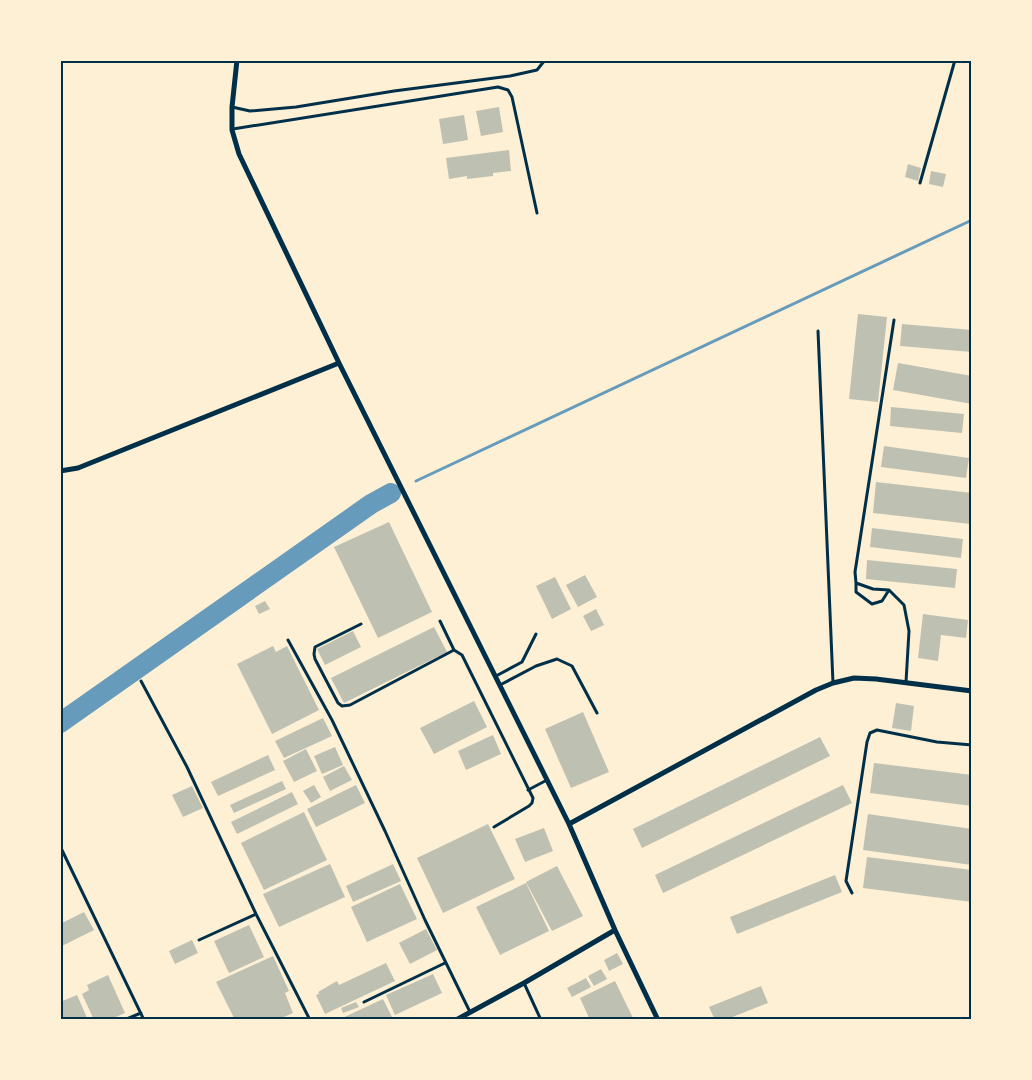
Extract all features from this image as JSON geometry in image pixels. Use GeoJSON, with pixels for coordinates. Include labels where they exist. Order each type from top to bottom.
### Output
{"type":"FeatureCollection","features":[{"type":"Feature","properties":{"kind":"street"},"geometry":{"type":"LineString","coordinates":[[237,60],[232,130],[239,154],[339,363],[569,824],[615,930],[658,1020]]}},
{"type":"Feature","properties":{"kind":"street"},"geometry":{"type":"LineString","coordinates":[[60,471],[78,468],[339,363]]}},
{"type":"Feature","properties":{"kind":"street"},"geometry":{"type":"LineString","coordinates":[[569,824],[816,690],[833,683],[854,678],[972,691]]}},
{"type":"Feature","properties":{"kind":"street"},"geometry":{"type":"LineString","coordinates":[[456,1020],[615,930]]}},
{"type":"Feature","properties":{"kind":"lane"},"geometry":{"type":"LineString","coordinates":[[232,107],[250,111],[296,107],[510,76],[537,70],[545,60]]}},
{"type":"Feature","properties":{"kind":"lane"},"geometry":{"type":"LineString","coordinates":[[920,183],[954,60]]}},
{"type":"Feature","properties":{"kind":"lane"},"geometry":{"type":"LineString","coordinates":[[232,130],[498,87],[508,90],[512,97],[537,213]]}},
{"type":"Feature","properties":{"kind":"lane"},"geometry":{"type":"LineString","coordinates":[[889,590],[882,601],[872,604],[856,592],[855,572],[894,320]]}},
{"type":"Feature","properties":{"kind":"lane"},"geometry":{"type":"LineString","coordinates":[[818,331],[833,683]]}},
{"type":"Feature","properties":{"kind":"lane"},"geometry":{"type":"LineString","coordinates":[[856,583],[873,589],[889,590],[904,605],[909,631],[906,682]]}},
{"type":"Feature","properties":{"kind":"lane"},"geometry":{"type":"LineString","coordinates":[[440,621],[454,650],[462,655],[533,798],[532,803],[494,827]]}},
{"type":"Feature","properties":{"kind":"lane"},"geometry":{"type":"LineString","coordinates":[[361,624],[315,647],[315,659],[338,703],[342,706],[350,705],[454,650]]}},
{"type":"Feature","properties":{"kind":"lane"},"geometry":{"type":"LineString","coordinates":[[496,676],[522,662],[536,634]]}},
{"type":"Feature","properties":{"kind":"lane"},"geometry":{"type":"LineString","coordinates":[[288,640],[332,720],[470,1012]]}},
{"type":"Feature","properties":{"kind":"lane"},"geometry":{"type":"LineString","coordinates":[[500,685],[536,666],[557,660],[572,666],[597,713]]}},
{"type":"Feature","properties":{"kind":"lane"},"geometry":{"type":"LineString","coordinates":[[141,681],[187,767],[256,914],[310,1020]]}},
{"type":"Feature","properties":{"kind":"lane"},"geometry":{"type":"LineString","coordinates":[[852,893],[846,881],[870,733],[877,730],[937,742],[972,745]]}},
{"type":"Feature","properties":{"kind":"lane"},"geometry":{"type":"LineString","coordinates":[[528,790],[547,780]]}},
{"type":"Feature","properties":{"kind":"lane"},"geometry":{"type":"LineString","coordinates":[[60,846],[144,1020]]}},
{"type":"Feature","properties":{"kind":"lane"},"geometry":{"type":"LineString","coordinates":[[199,940],[256,914]]}},
{"type":"Feature","properties":{"kind":"lane"},"geometry":{"type":"LineString","coordinates":[[364,1002],[446,963]]}},
{"type":"Feature","properties":{"kind":"lane"},"geometry":{"type":"LineString","coordinates":[[524,983],[542,1020]]}},
{"type":"Feature","properties":{"kind":"lane"},"geometry":{"type":"LineString","coordinates":[[124,1020],[141,1013]]}},
{"type":"Feature","properties":{"kind":"building"},"geometry":{"type":"Polygon","coordinates":[[[499,107],[503,132],[481,136],[476,111],[499,107]]]}},
{"type":"Feature","properties":{"kind":"building"},"geometry":{"type":"Polygon","coordinates":[[[464,115],[468,140],[443,144],[439,119],[464,115]]]}},
{"type":"Feature","properties":{"kind":"building"},"geometry":{"type":"Polygon","coordinates":[[[509,150],[511,171],[493,173],[493,176],[449,179],[446,158],[509,150]]]}},
{"type":"Feature","properties":{"kind":"building"},"geometry":{"type":"Polygon","coordinates":[[[908,164],[921,168],[918,181],[905,177],[908,164]]]}},
{"type":"Feature","properties":{"kind":"building"},"geometry":{"type":"Polygon","coordinates":[[[931,171],[946,174],[943,187],[929,184],[931,171]]]}},
{"type":"Feature","properties":{"kind":"building"},"geometry":{"type":"Polygon","coordinates":[[[858,314],[887,317],[878,402],[849,399],[858,314]]]}},
{"type":"Feature","properties":{"kind":"building"},"geometry":{"type":"Polygon","coordinates":[[[902,324],[972,330],[972,352],[900,346],[902,324]]]}},
{"type":"Feature","properties":{"kind":"building"},"geometry":{"type":"Polygon","coordinates":[[[898,363],[972,376],[972,404],[893,390],[898,363]]]}},
{"type":"Feature","properties":{"kind":"building"},"geometry":{"type":"Polygon","coordinates":[[[891,407],[964,414],[962,433],[890,426],[891,407]]]}},
{"type":"Feature","properties":{"kind":"building"},"geometry":{"type":"Polygon","coordinates":[[[884,446],[969,458],[966,478],[881,467],[884,446]]]}},
{"type":"Feature","properties":{"kind":"building"},"geometry":{"type":"Polygon","coordinates":[[[876,482],[972,493],[971,524],[873,513],[876,482]]]}},
{"type":"Feature","properties":{"kind":"building"},"geometry":{"type":"Polygon","coordinates":[[[389,522],[432,612],[378,638],[334,547],[389,522]]]}},
{"type":"Feature","properties":{"kind":"building"},"geometry":{"type":"Polygon","coordinates":[[[872,528],[963,539],[961,558],[870,547],[872,528]]]}},
{"type":"Feature","properties":{"kind":"building"},"geometry":{"type":"Polygon","coordinates":[[[867,560],[957,569],[955,588],[866,579],[867,560]]]}},
{"type":"Feature","properties":{"kind":"building"},"geometry":{"type":"Polygon","coordinates":[[[585,575],[597,597],[578,607],[566,585],[585,575]]]}},
{"type":"Feature","properties":{"kind":"building"},"geometry":{"type":"Polygon","coordinates":[[[555,577],[571,609],[552,619],[536,586],[555,577]]]}},
{"type":"Feature","properties":{"kind":"building"},"geometry":{"type":"Polygon","coordinates":[[[265,601],[270,609],[259,614],[255,606],[265,601]]]}},
{"type":"Feature","properties":{"kind":"building"},"geometry":{"type":"Polygon","coordinates":[[[596,609],[604,625],[591,631],[583,616],[596,609]]]}},
{"type":"Feature","properties":{"kind":"building"},"geometry":{"type":"Polygon","coordinates":[[[923,614],[968,620],[966,638],[941,635],[938,661],[918,658],[923,614]]]}},
{"type":"Feature","properties":{"kind":"building"},"geometry":{"type":"Polygon","coordinates":[[[434,627],[447,652],[344,703],[331,678],[434,627]]]}},
{"type":"Feature","properties":{"kind":"building"},"geometry":{"type":"Polygon","coordinates":[[[353,631],[361,647],[325,665],[317,649],[353,631]]]}},
{"type":"Feature","properties":{"kind":"building"},"geometry":{"type":"Polygon","coordinates":[[[273,646],[276,652],[287,646],[319,710],[272,734],[237,664],[273,646]]]}},
{"type":"Feature","properties":{"kind":"building"},"geometry":{"type":"Polygon","coordinates":[[[474,701],[487,727],[434,754],[420,728],[474,701]]]}},
{"type":"Feature","properties":{"kind":"building"},"geometry":{"type":"Polygon","coordinates":[[[896,703],[914,706],[911,731],[892,728],[896,703]]]}},
{"type":"Feature","properties":{"kind":"building"},"geometry":{"type":"Polygon","coordinates":[[[583,712],[609,772],[571,788],[545,729],[583,712]]]}},
{"type":"Feature","properties":{"kind":"building"},"geometry":{"type":"Polygon","coordinates":[[[323,718],[332,736],[284,758],[275,741],[323,718]]]}},
{"type":"Feature","properties":{"kind":"building"},"geometry":{"type":"Polygon","coordinates":[[[493,735],[501,754],[466,770],[458,751],[493,735]]]}},
{"type":"Feature","properties":{"kind":"building"},"geometry":{"type":"Polygon","coordinates":[[[820,737],[830,756],[642,848],[633,829],[820,737]]]}},
{"type":"Feature","properties":{"kind":"building"},"geometry":{"type":"Polygon","coordinates":[[[335,747],[343,765],[322,774],[314,756],[335,747]]]}},
{"type":"Feature","properties":{"kind":"building"},"geometry":{"type":"Polygon","coordinates":[[[306,749],[317,771],[294,782],[283,761],[306,749]]]}},
{"type":"Feature","properties":{"kind":"building"},"geometry":{"type":"Polygon","coordinates":[[[268,755],[275,770],[218,796],[211,782],[268,755]]]}},
{"type":"Feature","properties":{"kind":"building"},"geometry":{"type":"Polygon","coordinates":[[[874,763],[972,775],[972,806],[870,793],[874,763]]]}},
{"type":"Feature","properties":{"kind":"building"},"geometry":{"type":"Polygon","coordinates":[[[344,766],[352,780],[330,791],[323,777],[344,766]]]}},
{"type":"Feature","properties":{"kind":"building"},"geometry":{"type":"Polygon","coordinates":[[[282,781],[286,789],[234,813],[230,805],[282,781]]]}},
{"type":"Feature","properties":{"kind":"building"},"geometry":{"type":"Polygon","coordinates":[[[314,785],[321,797],[311,803],[303,791],[314,785]]]}},
{"type":"Feature","properties":{"kind":"building"},"geometry":{"type":"Polygon","coordinates":[[[356,785],[365,803],[316,827],[307,809],[356,785]]]}},
{"type":"Feature","properties":{"kind":"building"},"geometry":{"type":"Polygon","coordinates":[[[843,785],[852,803],[663,893],[655,875],[843,785]]]}},
{"type":"Feature","properties":{"kind":"building"},"geometry":{"type":"Polygon","coordinates":[[[192,786],[203,808],[183,817],[172,795],[192,786]]]}},
{"type":"Feature","properties":{"kind":"building"},"geometry":{"type":"Polygon","coordinates":[[[292,792],[298,804],[237,834],[231,822],[292,792]]]}},
{"type":"Feature","properties":{"kind":"building"},"geometry":{"type":"Polygon","coordinates":[[[304,812],[327,860],[264,890],[241,843],[304,812]]]}},
{"type":"Feature","properties":{"kind":"building"},"geometry":{"type":"Polygon","coordinates":[[[868,814],[972,829],[972,865],[863,850],[868,814]]]}},
{"type":"Feature","properties":{"kind":"building"},"geometry":{"type":"Polygon","coordinates":[[[488,824],[515,879],[443,913],[417,858],[488,824]]]}},
{"type":"Feature","properties":{"kind":"building"},"geometry":{"type":"Polygon","coordinates":[[[544,828],[553,851],[525,862],[515,839],[544,828]]]}},
{"type":"Feature","properties":{"kind":"building"},"geometry":{"type":"Polygon","coordinates":[[[867,857],[972,870],[972,902],[863,888],[867,857]]]}},
{"type":"Feature","properties":{"kind":"building"},"geometry":{"type":"Polygon","coordinates":[[[330,864],[345,897],[279,927],[263,894],[330,864]]]}},
{"type":"Feature","properties":{"kind":"building"},"geometry":{"type":"Polygon","coordinates":[[[393,864],[401,881],[353,902],[346,886],[393,864]]]}},
{"type":"Feature","properties":{"kind":"building"},"geometry":{"type":"Polygon","coordinates":[[[557,866],[583,916],[552,931],[526,882],[557,866]]]}},
{"type":"Feature","properties":{"kind":"building"},"geometry":{"type":"Polygon","coordinates":[[[835,875],[842,892],[737,934],[730,917],[835,875]]]}},
{"type":"Feature","properties":{"kind":"building"},"geometry":{"type":"Polygon","coordinates":[[[526,883],[549,931],[500,955],[476,907],[526,883]]]}},
{"type":"Feature","properties":{"kind":"building"},"geometry":{"type":"Polygon","coordinates":[[[400,884],[417,919],[367,942],[351,907],[400,884]]]}},
{"type":"Feature","properties":{"kind":"building"},"geometry":{"type":"Polygon","coordinates":[[[84,912],[94,930],[60,947],[60,924],[84,912]]]}},
{"type":"Feature","properties":{"kind":"building"},"geometry":{"type":"Polygon","coordinates":[[[249,925],[264,957],[229,973],[214,941],[249,925]]]}},
{"type":"Feature","properties":{"kind":"building"},"geometry":{"type":"Polygon","coordinates":[[[426,929],[437,950],[410,964],[399,943],[426,929]]]}},
{"type":"Feature","properties":{"kind":"building"},"geometry":{"type":"Polygon","coordinates":[[[192,940],[198,953],[175,964],[169,951],[192,940]]]}},
{"type":"Feature","properties":{"kind":"building"},"geometry":{"type":"Polygon","coordinates":[[[617,953],[623,964],[609,971],[604,960],[617,953]]]}},
{"type":"Feature","properties":{"kind":"building"},"geometry":{"type":"Polygon","coordinates":[[[273,956],[289,991],[285,993],[293,1013],[277,1020],[235,1020],[216,982],[273,956]]]}},
{"type":"Feature","properties":{"kind":"building"},"geometry":{"type":"Polygon","coordinates":[[[386,963],[395,981],[325,1014],[316,995],[319,994],[318,992],[337,981],[339,985],[386,963]]]}},
{"type":"Feature","properties":{"kind":"building"},"geometry":{"type":"Polygon","coordinates":[[[601,969],[607,979],[594,986],[588,976],[601,969]]]}},
{"type":"Feature","properties":{"kind":"building"},"geometry":{"type":"Polygon","coordinates":[[[433,974],[442,993],[395,1015],[386,995],[433,974]]]}},
{"type":"Feature","properties":{"kind":"building"},"geometry":{"type":"Polygon","coordinates":[[[108,975],[125,1013],[109,1020],[94,1020],[82,994],[89,990],[87,985],[108,975]]]}},
{"type":"Feature","properties":{"kind":"building"},"geometry":{"type":"Polygon","coordinates":[[[586,978],[591,987],[572,997],[567,988],[586,978]]]}},
{"type":"Feature","properties":{"kind":"building"},"geometry":{"type":"Polygon","coordinates":[[[615,981],[634,1020],[590,1020],[580,998],[615,981]]]}},
{"type":"Feature","properties":{"kind":"building"},"geometry":{"type":"Polygon","coordinates":[[[761,986],[768,1003],[725,1020],[715,1020],[709,1007],[761,986]]]}},
{"type":"Feature","properties":{"kind":"building"},"geometry":{"type":"Polygon","coordinates":[[[77,995],[88,1020],[60,1020],[60,1002],[77,995]]]}},
{"type":"Feature","properties":{"kind":"building"},"geometry":{"type":"Polygon","coordinates":[[[383,999],[392,1017],[385,1020],[338,1020],[383,999]]]}},
{"type":"Feature","properties":{"kind":"building"},"geometry":{"type":"Polygon","coordinates":[[[356,1002],[359,1007],[343,1013],[341,1008],[356,1002]]]}},
{"type":"Feature","properties":{"kind":"waterway"},"geometry":{"type":"LineString","coordinates":[[416,481],[972,220]]}},
{"type":"Feature","properties":{"kind":"waterway"},"geometry":{"type":"LineString","coordinates":[[60,723],[371,504],[391,493]]}}]}
